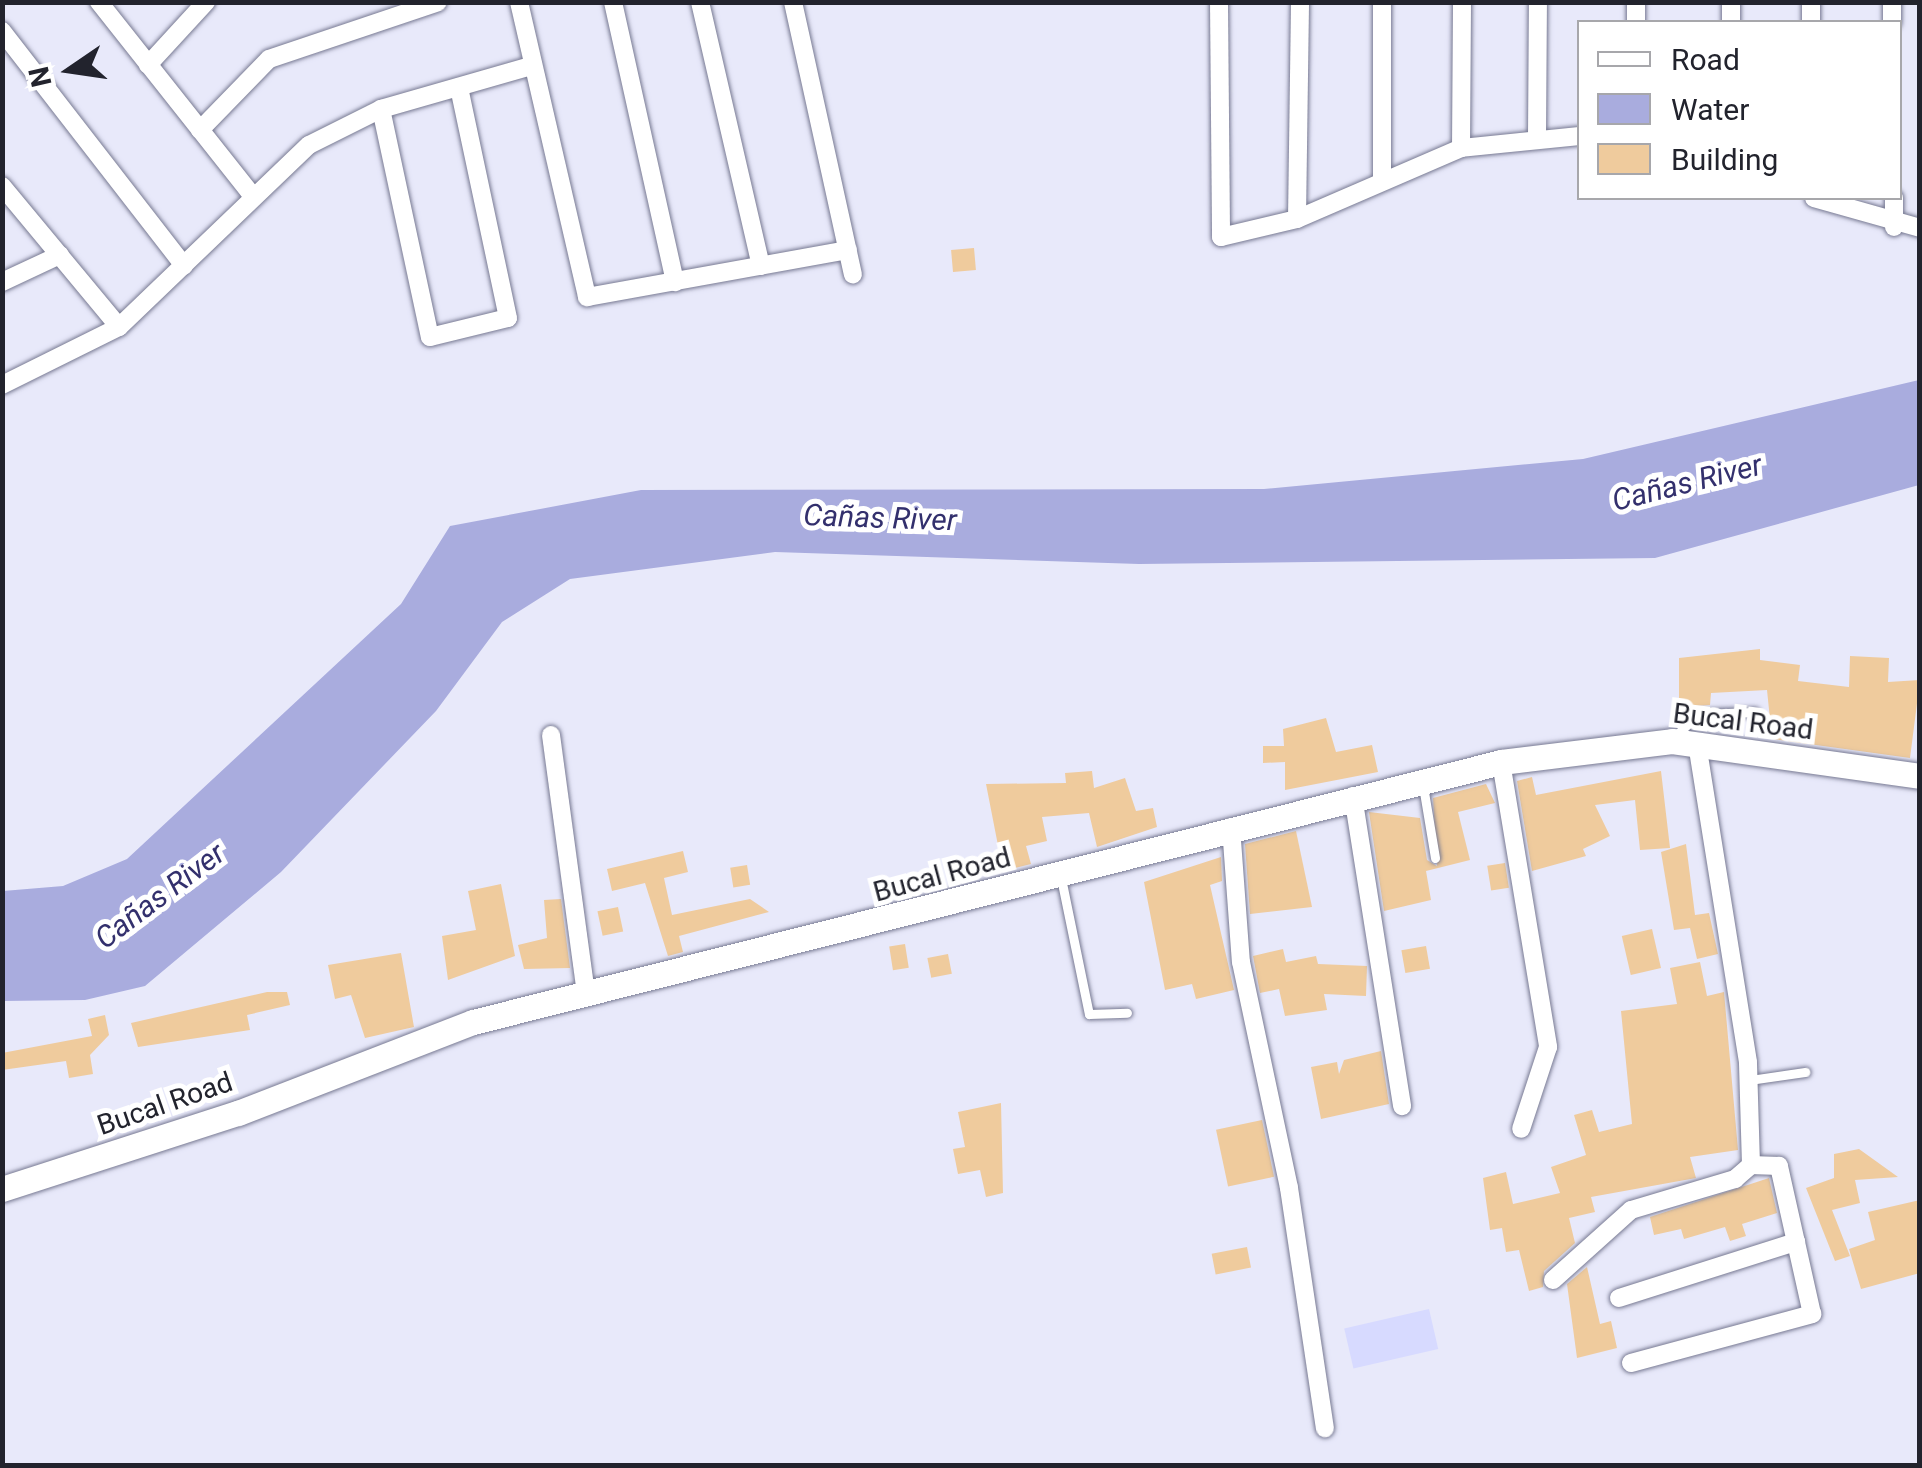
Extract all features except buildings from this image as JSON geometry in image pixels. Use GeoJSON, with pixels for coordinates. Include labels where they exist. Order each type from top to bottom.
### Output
{"type":"FeatureCollection","features":[{"type":"Feature","properties":{"kind":"street"},"geometry":{"type":"LineString","coordinates":[[98,2],[252,195]]}},
{"type":"Feature","properties":{"kind":"street"},"geometry":{"type":"LineString","coordinates":[[148,66],[206,2]]}},
{"type":"Feature","properties":{"kind":"street"},"geometry":{"type":"LineString","coordinates":[[200,130],[269,59],[438,2]]}},
{"type":"Feature","properties":{"kind":"street"},"geometry":{"type":"LineString","coordinates":[[518,2],[587,296],[848,250]]}},
{"type":"Feature","properties":{"kind":"street"},"geometry":{"type":"LineString","coordinates":[[613,2],[676,282]]}},
{"type":"Feature","properties":{"kind":"street"},"geometry":{"type":"LineString","coordinates":[[700,2],[761,266]]}},
{"type":"Feature","properties":{"kind":"street"},"geometry":{"type":"LineString","coordinates":[[793,2],[853,274]]}},
{"type":"Feature","properties":{"kind":"street"},"geometry":{"type":"LineString","coordinates":[[1220,2],[1221,237],[1297,219],[1382,178],[1462,148],[1537,137],[1577,136]]}},
{"type":"Feature","properties":{"kind":"street"},"geometry":{"type":"LineString","coordinates":[[1297,219],[1300,2]]}},
{"type":"Feature","properties":{"kind":"street"},"geometry":{"type":"LineString","coordinates":[[1382,2],[1382,178]]}},
{"type":"Feature","properties":{"kind":"street"},"geometry":{"type":"LineString","coordinates":[[1462,2],[1462,148]]}},
{"type":"Feature","properties":{"kind":"street"},"geometry":{"type":"LineString","coordinates":[[1537,137],[1538,2]]}},
{"type":"Feature","properties":{"kind":"street"},"geometry":{"type":"LineString","coordinates":[[2,32],[184,266]]}},
{"type":"Feature","properties":{"kind":"street"},"geometry":{"type":"LineString","coordinates":[[2,385],[119,327],[252,195],[310,145],[381,109],[531,66]]}},
{"type":"Feature","properties":{"kind":"street"},"geometry":{"type":"LineString","coordinates":[[381,109],[430,337],[508,318],[460,86]]}},
{"type":"Feature","properties":{"kind":"street"},"geometry":{"type":"LineString","coordinates":[[3,189],[119,327]]}},
{"type":"Feature","properties":{"kind":"street"},"geometry":{"type":"LineString","coordinates":[[1820,200],[1894,227],[1920,228]]}},
{"type":"Feature","properties":{"kind":"street"},"geometry":{"type":"LineString","coordinates":[[1894,200],[1894,227]]}},
{"type":"Feature","properties":{"kind":"street"},"geometry":{"type":"LineString","coordinates":[[2,282],[60,255]]}},
{"type":"Feature","properties":{"kind":"street"},"geometry":{"type":"LineString","coordinates":[[551,736],[586,993]]}},
{"type":"Feature","properties":{"kind":"street"},"geometry":{"type":"LineString","coordinates":[[1684,741],[1750,1080],[1751,1165]]}},
{"type":"Feature","properties":{"kind":"street","name":"Bucal Road"},"geometry":{"type":"LineString","coordinates":[[2,1189],[238,1113],[473,1022],[1060,875],[1231,826],[1502,762],[1684,741],[1920,776]]}},
{"type":"Feature","properties":{"kind":"street"},"geometry":{"type":"LineString","coordinates":[[1502,762],[1548,1047],[1521,1129]]}},
{"type":"Feature","properties":{"kind":"street"},"geometry":{"type":"LineString","coordinates":[[1352,796],[1402,1106]]}},
{"type":"Feature","properties":{"kind":"street"},"geometry":{"type":"LineString","coordinates":[[1231,826],[1241,962],[1290,1188],[1325,1428]]}},
{"type":"Feature","properties":{"kind":"street"},"geometry":{"type":"LineString","coordinates":[[1553,1280],[1630,1210],[1735,1179],[1751,1165],[1779,1166],[1812,1314],[1631,1363]]}},
{"type":"Feature","properties":{"kind":"street"},"geometry":{"type":"LineString","coordinates":[[1619,1298],[1796,1242]]}},
{"type":"Feature","properties":{"kind":"lane"},"geometry":{"type":"LineString","coordinates":[[1684,741],[1700,714],[1754,712]]}},
{"type":"Feature","properties":{"kind":"lane"},"geometry":{"type":"LineString","coordinates":[[1422,780],[1435,858]]}},
{"type":"Feature","properties":{"kind":"lane"},"geometry":{"type":"LineString","coordinates":[[1060,875],[1089,1014],[1128,1012]]}},
{"type":"Feature","properties":{"kind":"lane"},"geometry":{"type":"LineString","coordinates":[[1750,1080],[1805,1072]]}},
{"type":"Feature","properties":{"kind":"shaded area"},"geometry":{"type":"Polygon","coordinates":[[[1429,1309],[1438,1349],[1353,1369],[1344,1329],[1429,1309]]]}},
{"type":"Feature","properties":{"kind":"water","name":"Cañas River"},"geometry":{"type":"Polygon","coordinates":[[[1919,380],[1919,485],[1655,558],[1139,564],[775,552],[570,579],[502,622],[436,711],[281,872],[145,986],[85,1000],[3,1001],[3,891],[63,886],[127,859],[401,604],[450,526],[641,490],[1264,489],[1583,459],[1919,380]]]}}]}
